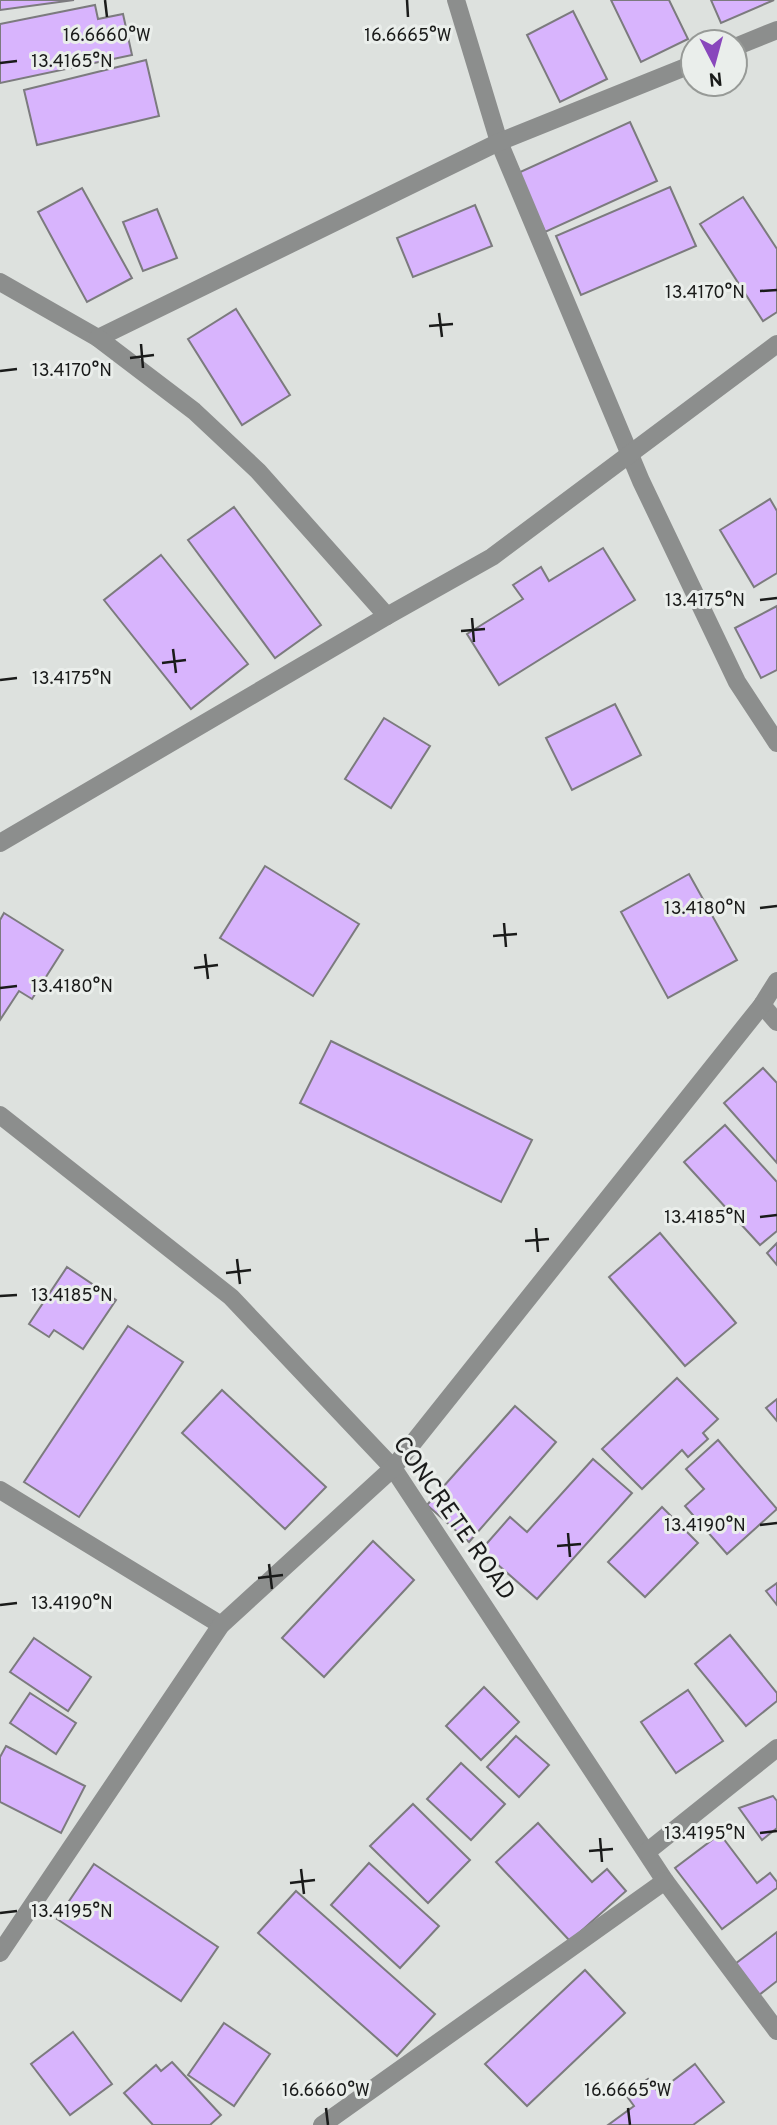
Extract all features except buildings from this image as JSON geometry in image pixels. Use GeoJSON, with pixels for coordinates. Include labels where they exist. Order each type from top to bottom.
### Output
{"type":"FeatureCollection","features":[{"type":"Feature","properties":{"kind":"street"},"geometry":{"type":"LineString","coordinates":[[456,0],[499,142],[630,455],[737,682],[777,743]]}},
{"type":"Feature","properties":{"kind":"street"},"geometry":{"type":"LineString","coordinates":[[749,41],[777,30]]}},
{"type":"Feature","properties":{"kind":"street"},"geometry":{"type":"LineString","coordinates":[[98,338],[499,142],[679,70]]}},
{"type":"Feature","properties":{"kind":"street"},"geometry":{"type":"LineString","coordinates":[[0,282],[98,338],[194,411],[240,454],[387,615]]}},
{"type":"Feature","properties":{"kind":"street"},"geometry":{"type":"LineString","coordinates":[[0,843],[387,615],[492,557],[777,344]]}},
{"type":"Feature","properties":{"kind":"street"},"geometry":{"type":"LineString","coordinates":[[0,1953],[221,1625],[393,1468],[762,1005],[777,981]]}},
{"type":"Feature","properties":{"kind":"street"},"geometry":{"type":"LineString","coordinates":[[762,1005],[777,1022]]}},
{"type":"Feature","properties":{"kind":"street","name":"CONCRETE ROAD"},"geometry":{"type":"LineString","coordinates":[[0,1115],[231,1297],[393,1468],[648,1851],[665,1881],[777,2031]]}},
{"type":"Feature","properties":{"kind":"street"},"geometry":{"type":"LineString","coordinates":[[0,1490],[221,1625]]}},
{"type":"Feature","properties":{"kind":"street"},"geometry":{"type":"LineString","coordinates":[[648,1851],[777,1748]]}},
{"type":"Feature","properties":{"kind":"street"},"geometry":{"type":"LineString","coordinates":[[322,2125],[665,1881]]}}]}
